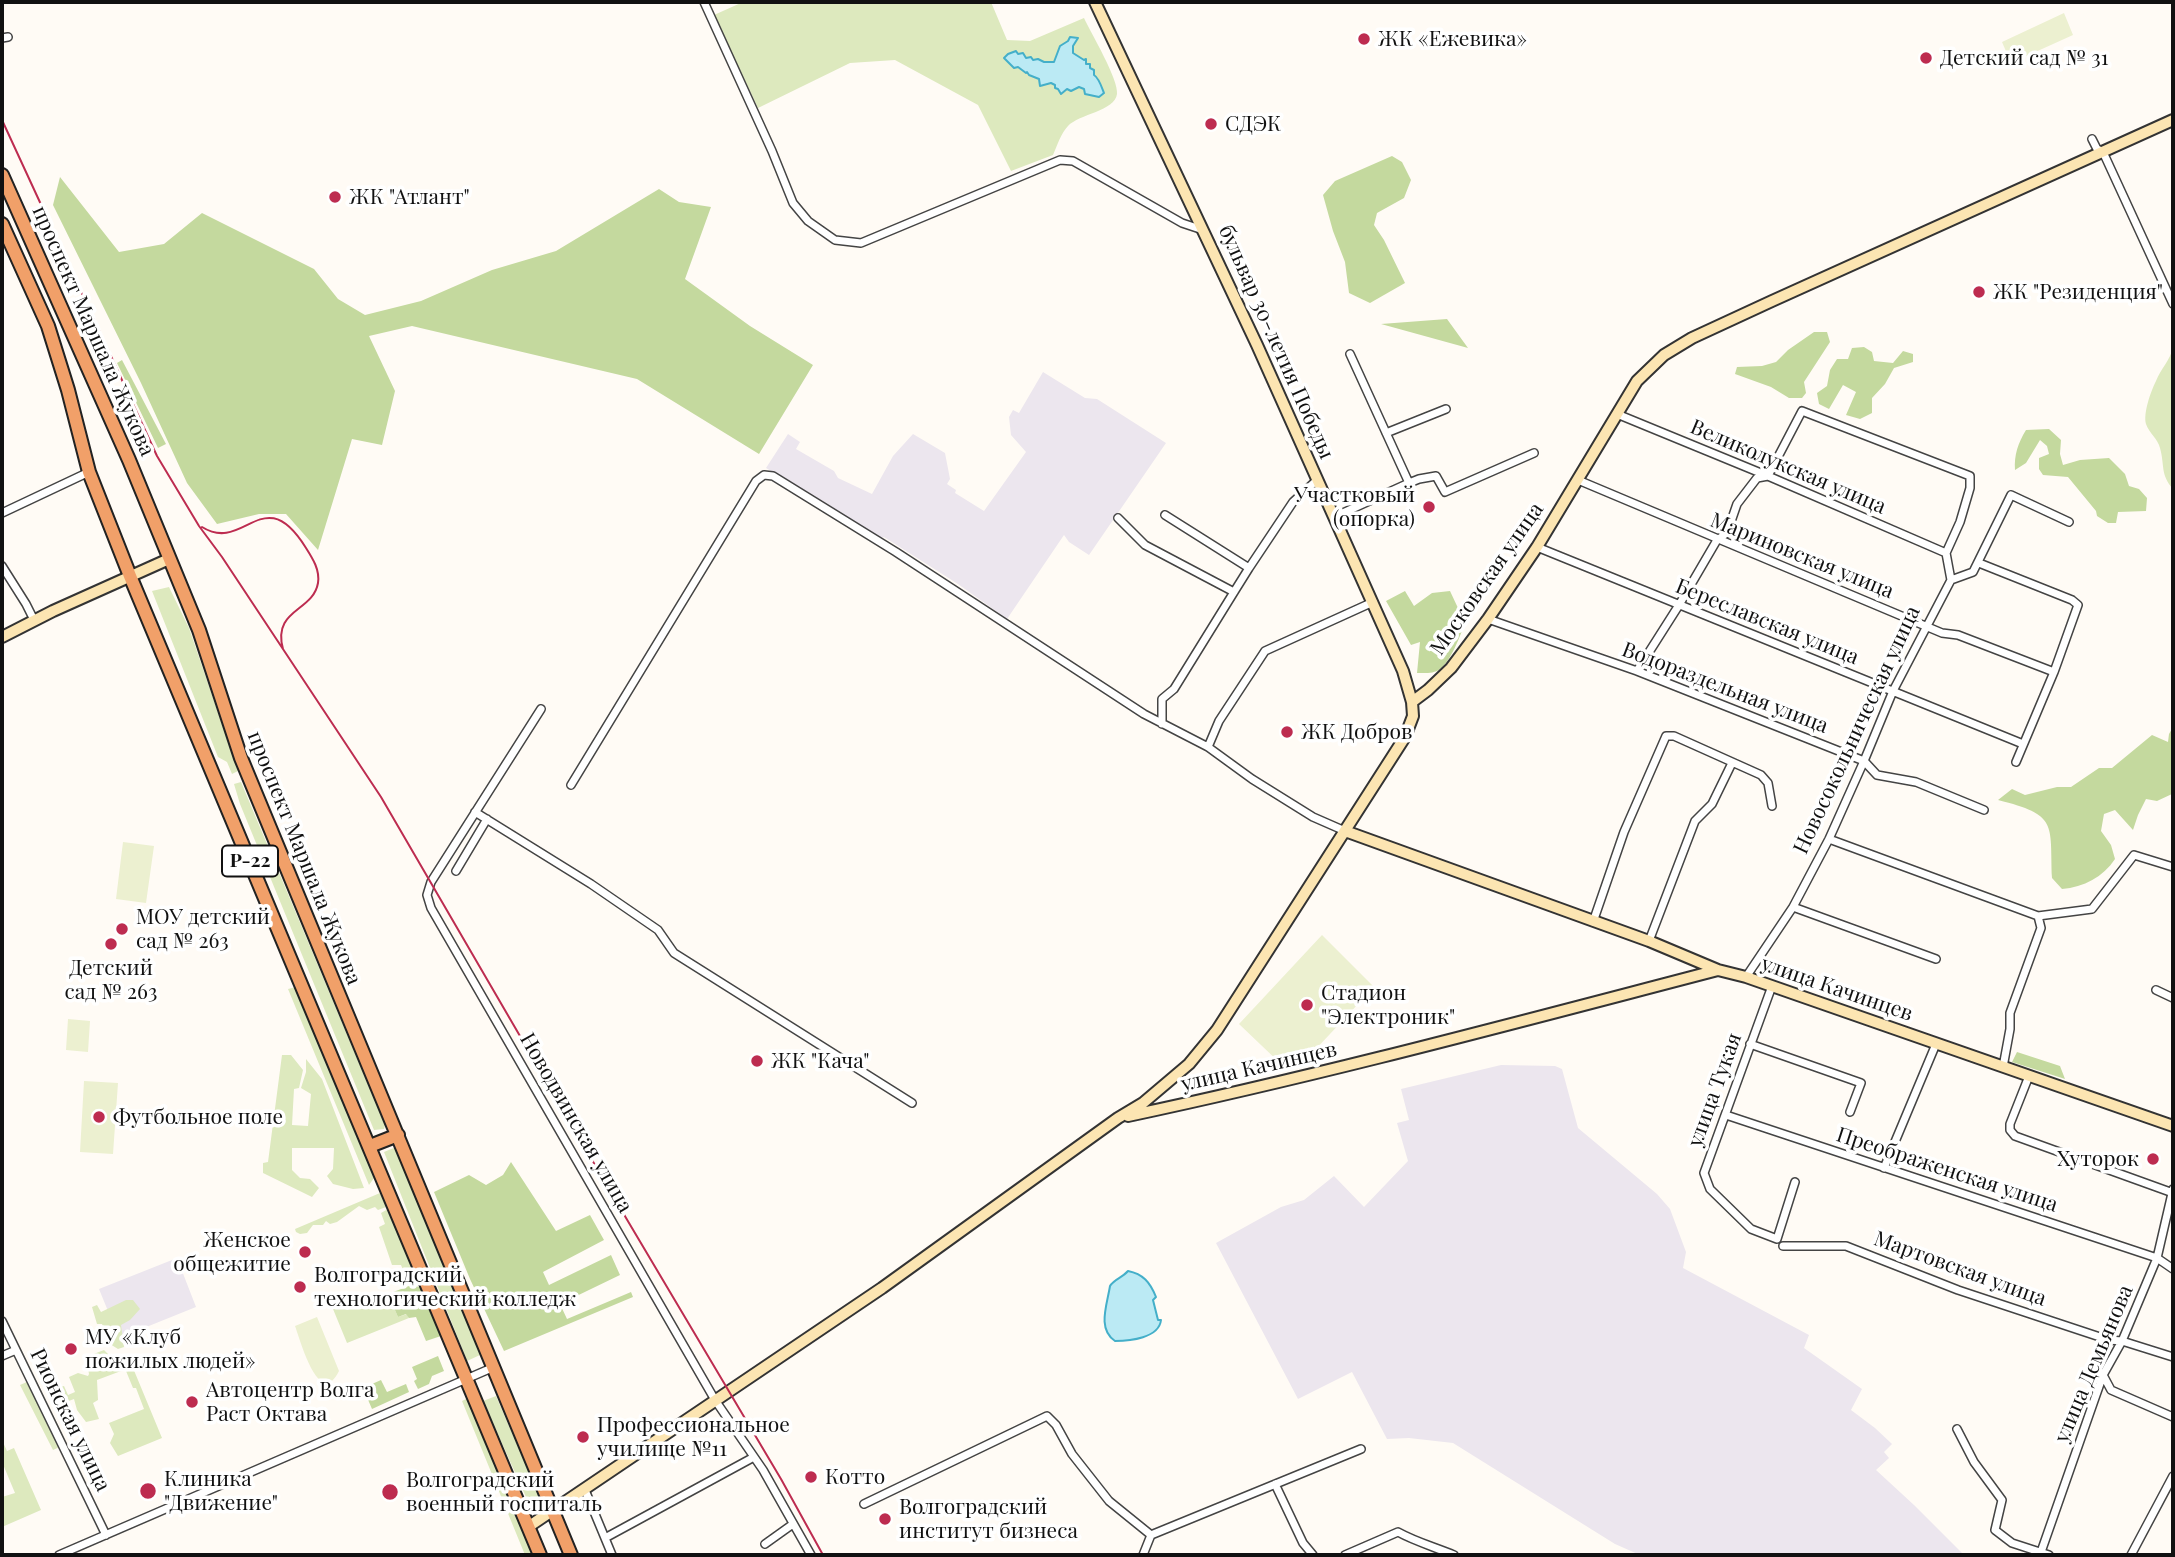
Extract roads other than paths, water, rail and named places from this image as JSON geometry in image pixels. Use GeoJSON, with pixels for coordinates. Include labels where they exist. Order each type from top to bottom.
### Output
{"type":"FeatureCollection","features":[{"type":"Feature","properties":{"kind":"highway","name":"проспект Маршала Жукова"},"geometry":{"type":"LineString","coordinates":[[2,175],[129,460],[199,630],[241,758],[570,1555]]}},
{"type":"Feature","properties":{"kind":"highway","name":"проспект Маршала Жукова"},"geometry":{"type":"LineString","coordinates":[[2,224],[48,326],[89,472],[130,576],[540,1555]]}},
{"type":"Feature","properties":{"kind":"highway"},"geometry":{"type":"LineString","coordinates":[[370,1146],[398,1135]]}},
{"type":"Feature","properties":{"kind":"main road","name":"бульвар 30-летия Победы"},"geometry":{"type":"LineString","coordinates":[[1098,3],[1373,603],[1410,690],[1412,702]]}},
{"type":"Feature","properties":{"kind":"main road","name":"Московская улица"},"geometry":{"type":"LineString","coordinates":[[1412,702],[1451,668],[1488,619],[1537,547],[1637,381],[1664,355],[1692,338],[2173,120]]}},
{"type":"Feature","properties":{"kind":"main road"},"geometry":{"type":"LineString","coordinates":[[2,638],[28,623],[169,559]]}},
{"type":"Feature","properties":{"kind":"main road"},"geometry":{"type":"LineString","coordinates":[[1118,1118],[1143,1103],[1185,1067],[1217,1030],[1405,737],[1413,716],[1412,702]]}},
{"type":"Feature","properties":{"kind":"main road"},"geometry":{"type":"LineString","coordinates":[[1345,831],[1649,941],[1718,970]]}},
{"type":"Feature","properties":{"kind":"main road","name":"улица Качинцев"},"geometry":{"type":"LineString","coordinates":[[528,1527],[882,1288],[1118,1118],[1256,1089],[1395,1055],[1718,970],[1746,977],[2173,1126]]}},
{"type":"Feature","properties":{"kind":"street"},"geometry":{"type":"LineString","coordinates":[[704,2],[793,203],[808,221],[835,240],[861,243],[1060,160],[1073,161],[1182,223],[1203,230]]}},
{"type":"Feature","properties":{"kind":"street"},"geometry":{"type":"LineString","coordinates":[[2092,139],[2097,149],[2103,152],[2173,304]]}},
{"type":"Feature","properties":{"kind":"street"},"geometry":{"type":"LineString","coordinates":[[1350,354],[1409,483]]}},
{"type":"Feature","properties":{"kind":"street"},"geometry":{"type":"LineString","coordinates":[[1386,433],[1446,409]]}},
{"type":"Feature","properties":{"kind":"street"},"geometry":{"type":"LineString","coordinates":[[1637,671],[1717,540],[1727,533],[1737,504],[1757,478],[1768,476],[1802,411],[1970,476],[1970,488],[1960,522],[1946,553],[1951,580],[1973,572],[2011,495],[2069,522]]}},
{"type":"Feature","properties":{"kind":"street","name":"Великолукская улица"},"geometry":{"type":"LineString","coordinates":[[1617,414],[1946,553]]}},
{"type":"Feature","properties":{"kind":"street"},"geometry":{"type":"LineString","coordinates":[[1334,517],[1419,479],[1436,476],[1445,492],[1534,453]]}},
{"type":"Feature","properties":{"kind":"street"},"geometry":{"type":"LineString","coordinates":[[2,513],[89,472]]}},
{"type":"Feature","properties":{"kind":"street"},"geometry":{"type":"LineString","coordinates":[[571,785],[756,481],[764,475],[773,476],[932,576],[1144,714],[1208,747],[1252,779],[1313,817],[1345,831]]}},
{"type":"Feature","properties":{"kind":"street"},"geometry":{"type":"LineString","coordinates":[[1162,724],[1162,699],[1174,689],[1293,502],[1317,480]]}},
{"type":"Feature","properties":{"kind":"street","name":"Мариновская улица"},"geometry":{"type":"LineString","coordinates":[[1578,480],[1926,626],[1958,635],[2054,672]]}},
{"type":"Feature","properties":{"kind":"street"},"geometry":{"type":"LineString","coordinates":[[1165,515],[1250,568]]}},
{"type":"Feature","properties":{"kind":"street"},"geometry":{"type":"LineString","coordinates":[[1118,518],[1145,545],[1234,592]]}},
{"type":"Feature","properties":{"kind":"street","name":"Береславская улица"},"geometry":{"type":"LineString","coordinates":[[1537,547],[2023,744]]}},
{"type":"Feature","properties":{"kind":"street"},"geometry":{"type":"LineString","coordinates":[[1979,563],[2072,600],[2078,605],[2054,672],[2016,762]]}},
{"type":"Feature","properties":{"kind":"street"},"geometry":{"type":"LineString","coordinates":[[2,566],[34,620],[28,623]]}},
{"type":"Feature","properties":{"kind":"street","name":"Новосокольническая улица"},"geometry":{"type":"LineString","coordinates":[[1746,977],[1793,907],[1829,839],[1893,691],[1951,580]]}},
{"type":"Feature","properties":{"kind":"street"},"geometry":{"type":"LineString","coordinates":[[1208,747],[1220,721],[1265,651],[1373,603]]}},
{"type":"Feature","properties":{"kind":"street","name":"Водораздельная улица"},"geometry":{"type":"LineString","coordinates":[[1488,619],[1637,671],[1864,761],[1877,775],[1916,782],[1984,810]]}},
{"type":"Feature","properties":{"kind":"street","name":"Новодвинская улица"},"geometry":{"type":"LineString","coordinates":[[541,709],[431,882],[427,895],[430,908],[715,1400],[754,1457],[811,1555]]}},
{"type":"Feature","properties":{"kind":"street"},"geometry":{"type":"LineString","coordinates":[[1592,922],[1624,832],[1664,737],[1674,736],[1761,775],[1770,789],[1772,806]]}},
{"type":"Feature","properties":{"kind":"street"},"geometry":{"type":"LineString","coordinates":[[1649,941],[1695,821],[1712,804],[1732,763]]}},
{"type":"Feature","properties":{"kind":"street"},"geometry":{"type":"LineString","coordinates":[[475,812],[591,884],[658,930],[674,953],[912,1103]]}},
{"type":"Feature","properties":{"kind":"street"},"geometry":{"type":"LineString","coordinates":[[456,871],[487,819]]}},
{"type":"Feature","properties":{"kind":"street"},"geometry":{"type":"LineString","coordinates":[[1829,839],[2038,915],[2092,909],[2134,855],[2173,867]]}},
{"type":"Feature","properties":{"kind":"street"},"geometry":{"type":"LineString","coordinates":[[1793,907],[1936,959]]}},
{"type":"Feature","properties":{"kind":"street"},"geometry":{"type":"LineString","coordinates":[[2003,1067],[2010,1013],[2041,928],[2038,915]]}},
{"type":"Feature","properties":{"kind":"street","name":"улица Тукая"},"geometry":{"type":"LineString","coordinates":[[1772,986],[1704,1172],[1710,1189],[1751,1229],[1777,1239],[1795,1182]]}},
{"type":"Feature","properties":{"kind":"street"},"geometry":{"type":"LineString","coordinates":[[2156,990],[2173,998]]}},
{"type":"Feature","properties":{"kind":"street"},"geometry":{"type":"LineString","coordinates":[[1751,1044],[1861,1083],[1850,1112]]}},
{"type":"Feature","properties":{"kind":"street"},"geometry":{"type":"LineString","coordinates":[[1884,1168],[1936,1044]]}},
{"type":"Feature","properties":{"kind":"street"},"geometry":{"type":"LineString","coordinates":[[2029,1076],[2010,1124],[2010,1130],[2015,1136],[2173,1192]]}},
{"type":"Feature","properties":{"kind":"street","name":"Преображенская улица"},"geometry":{"type":"LineString","coordinates":[[1726,1115],[2157,1258],[2173,1269]]}},
{"type":"Feature","properties":{"kind":"street","name":"улица Демьянова"},"geometry":{"type":"LineString","coordinates":[[2042,1554],[2103,1376],[2122,1341],[2157,1258],[2173,1192]]}},
{"type":"Feature","properties":{"kind":"street","name":"Мартовская улица"},"geometry":{"type":"LineString","coordinates":[[1783,1246],[1846,1246],[2016,1310],[2173,1357]]}},
{"type":"Feature","properties":{"kind":"street","name":"Рионская улица"},"geometry":{"type":"LineString","coordinates":[[2,1321],[106,1535]]}},
{"type":"Feature","properties":{"kind":"street"},"geometry":{"type":"LineString","coordinates":[[2,1356],[16,1350]]}},
{"type":"Feature","properties":{"kind":"street"},"geometry":{"type":"LineString","coordinates":[[59,1555],[494,1367]]}},
{"type":"Feature","properties":{"kind":"street"},"geometry":{"type":"LineString","coordinates":[[2103,1376],[2111,1390],[2173,1417]]}},
{"type":"Feature","properties":{"kind":"street"},"geometry":{"type":"LineString","coordinates":[[864,1504],[1047,1416],[1056,1425],[1072,1454],[1109,1501],[1151,1535]]}},
{"type":"Feature","properties":{"kind":"street"},"geometry":{"type":"LineString","coordinates":[[1957,1429],[1975,1462],[2002,1500],[1995,1530],[2012,1542],[2049,1555]]}},
{"type":"Feature","properties":{"kind":"street"},"geometry":{"type":"LineString","coordinates":[[1143,1555],[1151,1535],[1361,1449]]}},
{"type":"Feature","properties":{"kind":"street"},"geometry":{"type":"LineString","coordinates":[[605,1538],[754,1457]]}},
{"type":"Feature","properties":{"kind":"street"},"geometry":{"type":"LineString","coordinates":[[2131,1555],[2173,1476]]}},
{"type":"Feature","properties":{"kind":"street"},"geometry":{"type":"LineString","coordinates":[[1275,1484],[1303,1542],[1313,1555]]}},
{"type":"Feature","properties":{"kind":"street"},"geometry":{"type":"LineString","coordinates":[[585,1490],[612,1555]]}},
{"type":"Feature","properties":{"kind":"street"},"geometry":{"type":"LineString","coordinates":[[765,1544],[793,1524]]}},
{"type":"Feature","properties":{"kind":"street"},"geometry":{"type":"LineString","coordinates":[[1345,1555],[1398,1532],[1412,1541],[1427,1543],[1454,1555]]}},
{"type":"Feature","properties":{"kind":"water"},"geometry":{"type":"Polygon","coordinates":[[[1070,37],[1078,38],[1073,46],[1073,53],[1086,59],[1086,64],[1090,64],[1090,68],[1094,70],[1104,93],[1099,97],[1085,94],[1084,89],[1079,87],[1071,91],[1067,89],[1061,94],[1051,83],[1040,86],[1039,79],[1018,67],[1014,68],[1004,58],[1016,51],[1018,54],[1023,53],[1026,58],[1054,62],[1060,46],[1070,37]]]}},
{"type":"Feature","properties":{"kind":"water"},"geometry":{"type":"Polygon","coordinates":[[[1128,1271],[1142,1277],[1151,1287],[1156,1297],[1153,1300],[1158,1320],[1161,1320],[1150,1335],[1115,1341],[1109,1336],[1105,1323],[1110,1286],[1128,1271]]]}},
{"type":"Feature","properties":{"kind":"tram line"},"geometry":{"type":"LineString","coordinates":[[2,120],[157,456],[199,526],[381,797],[823,1555]]}},
{"type":"Feature","properties":{"kind":"tram line"},"geometry":{"type":"LineString","coordinates":[[202,527],[217,533],[230,532],[266,518],[278,519],[291,528],[306,548],[317,569],[318,583],[315,593],[283,626],[283,649]]}},
{"type":"Feature","properties":{"kind":"place","name":"ЖК «Ежевика»"},"geometry":{"type":"Point","coordinates":[1364,39]}},
{"type":"Feature","properties":{"kind":"place","name":"Детский сад № 31"},"geometry":{"type":"Point","coordinates":[1926,58]}},
{"type":"Feature","properties":{"kind":"place","name":"СДЭК"},"geometry":{"type":"Point","coordinates":[1211,124]}},
{"type":"Feature","properties":{"kind":"place","name":"ЖК \"Атлант\""},"geometry":{"type":"Point","coordinates":[335,197]}},
{"type":"Feature","properties":{"kind":"place","name":"ЖК \"Резиденция\""},"geometry":{"type":"Point","coordinates":[1979,292]}},
{"type":"Feature","properties":{"kind":"place","name":"Участковый (опорка)"},"geometry":{"type":"Point","coordinates":[1429,507]}},
{"type":"Feature","properties":{"kind":"place","name":"ЖК Добров"},"geometry":{"type":"Point","coordinates":[1287,732]}},
{"type":"Feature","properties":{"kind":"place","name":"МОУ детский сад № 263"},"geometry":{"type":"Point","coordinates":[122,929]}},
{"type":"Feature","properties":{"kind":"place","name":"Детский сад № 263"},"geometry":{"type":"Point","coordinates":[111,944]}},
{"type":"Feature","properties":{"kind":"place","name":"Стадион \"Электроник\""},"geometry":{"type":"Point","coordinates":[1307,1005]}},
{"type":"Feature","properties":{"kind":"place","name":"ЖК \"Кача\""},"geometry":{"type":"Point","coordinates":[757,1061]}},
{"type":"Feature","properties":{"kind":"place","name":"Футбольное поле"},"geometry":{"type":"Point","coordinates":[99,1117]}},
{"type":"Feature","properties":{"kind":"place","name":"Хуторок"},"geometry":{"type":"Point","coordinates":[2153,1159]}},
{"type":"Feature","properties":{"kind":"place","name":"Женское общежитие"},"geometry":{"type":"Point","coordinates":[305,1252]}},
{"type":"Feature","properties":{"kind":"place","name":"Волгоградский технологический колледж"},"geometry":{"type":"Point","coordinates":[300,1287]}},
{"type":"Feature","properties":{"kind":"place","name":"МУ «Клуб пожилых людей»"},"geometry":{"type":"Point","coordinates":[71,1349]}},
{"type":"Feature","properties":{"kind":"place","name":"Автоцентр Волга Раст Октава"},"geometry":{"type":"Point","coordinates":[192,1402]}},
{"type":"Feature","properties":{"kind":"place","name":"Профессиональное училище №11"},"geometry":{"type":"Point","coordinates":[583,1437]}},
{"type":"Feature","properties":{"kind":"place","name":"Котто"},"geometry":{"type":"Point","coordinates":[811,1477]}},
{"type":"Feature","properties":{"kind":"place","name":"Клиника \"Движение\""},"geometry":{"type":"Point","coordinates":[148,1491]}},
{"type":"Feature","properties":{"kind":"place","name":"Волгоградский военный госпиталь"},"geometry":{"type":"Point","coordinates":[390,1492]}},
{"type":"Feature","properties":{"kind":"place","name":"Волгоградский институт бизнеса"},"geometry":{"type":"Point","coordinates":[885,1519]}}]}
